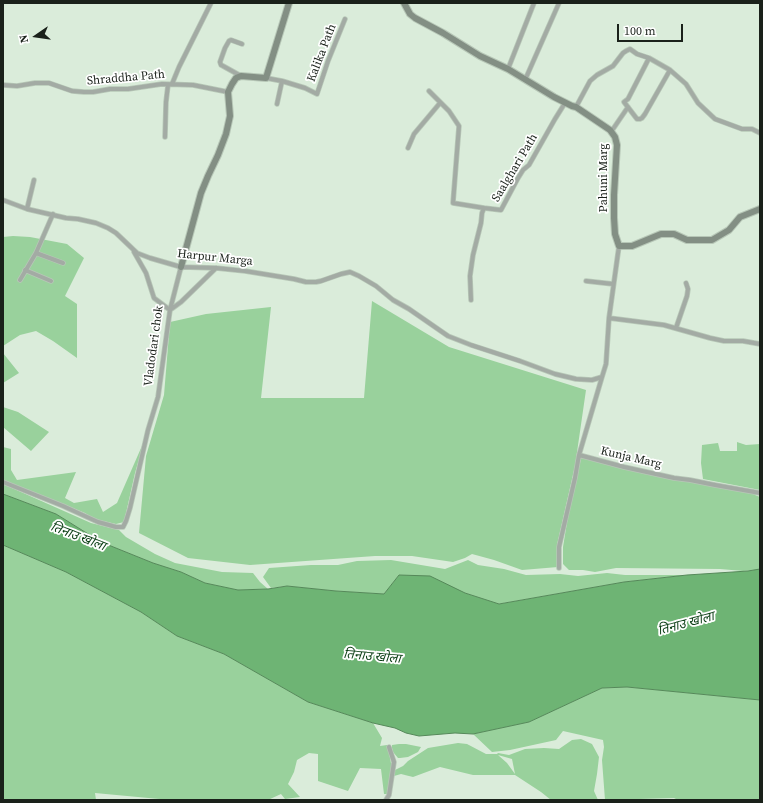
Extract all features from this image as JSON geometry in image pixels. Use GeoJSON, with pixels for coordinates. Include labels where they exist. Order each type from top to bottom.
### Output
{"type":"FeatureCollection","features":[{"type":"Feature","properties":{"kind":"street"},"geometry":{"type":"LineString","coordinates":[[165,137],[166,102],[170,85],[211,3]]}},
{"type":"Feature","properties":{"kind":"street"},"geometry":{"type":"LineString","coordinates":[[266,78],[289,3]]}},
{"type":"Feature","properties":{"kind":"street","name":"Pahuni Marg"},"geometry":{"type":"LineString","coordinates":[[404,3],[410,14],[415,18],[480,56],[508,69],[565,103],[576,107],[611,132],[615,137],[617,144],[614,218],[615,234],[619,246]]}},
{"type":"Feature","properties":{"kind":"street"},"geometry":{"type":"LineString","coordinates":[[508,69],[534,3]]}},
{"type":"Feature","properties":{"kind":"street"},"geometry":{"type":"LineString","coordinates":[[525,80],[559,3]]}},
{"type":"Feature","properties":{"kind":"street","name":"Kalika Path"},"geometry":{"type":"LineString","coordinates":[[282,81],[305,88],[317,94],[328,61],[346,19]]}},
{"type":"Feature","properties":{"kind":"street"},"geometry":{"type":"LineString","coordinates":[[242,44],[231,40],[229,41],[220,60],[221,65],[241,76],[282,81],[277,104]]}},
{"type":"Feature","properties":{"kind":"street"},"geometry":{"type":"LineString","coordinates":[[576,107],[590,81],[597,75],[613,66],[626,51],[630,49],[670,70],[686,84],[698,103],[715,119],[760,132]]}},
{"type":"Feature","properties":{"kind":"street"},"geometry":{"type":"LineString","coordinates":[[649,58],[628,99],[624,102],[637,119],[642,118],[670,70]]}},
{"type":"Feature","properties":{"kind":"street"},"geometry":{"type":"LineString","coordinates":[[228,92],[236,78],[241,76]]}},
{"type":"Feature","properties":{"kind":"street","name":"Shraddha Path"},"geometry":{"type":"LineString","coordinates":[[3,85],[17,86],[35,83],[49,83],[72,91],[84,92],[110,89],[128,89],[162,84],[192,85],[228,92]]}},
{"type":"Feature","properties":{"kind":"street"},"geometry":{"type":"LineString","coordinates":[[428,91],[449,111],[459,126],[453,203],[484,208]]}},
{"type":"Feature","properties":{"kind":"street","name":"Vladodari chok"},"geometry":{"type":"LineString","coordinates":[[3,482],[98,522],[116,527],[123,526],[126,521],[148,430],[158,397],[170,310],[181,267],[201,193],[226,134],[230,116],[228,92]]}},
{"type":"Feature","properties":{"kind":"street"},"geometry":{"type":"LineString","coordinates":[[408,148],[414,134],[440,103]]}},
{"type":"Feature","properties":{"kind":"street","name":"Saalghari Path"},"geometry":{"type":"LineString","coordinates":[[471,300],[470,276],[473,255],[484,208],[501,210],[518,178],[529,165],[565,103]]}},
{"type":"Feature","properties":{"kind":"street"},"geometry":{"type":"LineString","coordinates":[[611,132],[628,107]]}},
{"type":"Feature","properties":{"kind":"street"},"geometry":{"type":"LineString","coordinates":[[27,208],[34,180]]}},
{"type":"Feature","properties":{"kind":"street","name":"Harpur Marga"},"geometry":{"type":"LineString","coordinates":[[3,200],[66,218],[96,223],[108,228],[137,253],[181,267],[216,268],[272,275],[306,282],[316,282],[350,272],[359,276],[394,300],[409,308],[448,336],[555,374],[592,380],[602,377]]}},
{"type":"Feature","properties":{"kind":"street"},"geometry":{"type":"LineString","coordinates":[[559,568],[559,547],[579,455],[606,364],[609,318],[619,246],[632,246],[661,234],[674,234],[687,240],[712,240],[729,230],[740,217],[760,209]]}},
{"type":"Feature","properties":{"kind":"street"},"geometry":{"type":"LineString","coordinates":[[20,280],[36,252],[53,214]]}},
{"type":"Feature","properties":{"kind":"street"},"geometry":{"type":"LineString","coordinates":[[132,248],[146,273],[154,298],[170,310],[181,302],[216,268]]}},
{"type":"Feature","properties":{"kind":"street"},"geometry":{"type":"LineString","coordinates":[[36,252],[64,263]]}},
{"type":"Feature","properties":{"kind":"street"},"geometry":{"type":"LineString","coordinates":[[25,270],[51,281]]}},
{"type":"Feature","properties":{"kind":"street"},"geometry":{"type":"LineString","coordinates":[[586,281],[613,284]]}},
{"type":"Feature","properties":{"kind":"street"},"geometry":{"type":"LineString","coordinates":[[676,328],[687,296],[688,289],[686,282]]}},
{"type":"Feature","properties":{"kind":"street"},"geometry":{"type":"LineString","coordinates":[[609,318],[653,323],[724,341],[743,341],[760,344]]}},
{"type":"Feature","properties":{"kind":"street","name":"Kunja Marg"},"geometry":{"type":"LineString","coordinates":[[579,455],[674,478],[760,493]]}},
{"type":"Feature","properties":{"kind":"street"},"geometry":{"type":"LineString","coordinates":[[386,800],[390,795],[394,762],[390,747]]}},
{"type":"Feature","properties":{"kind":"shaded area"},"geometry":{"type":"Polygon","coordinates":[[[3,237],[30,237],[67,244],[84,258],[65,296],[77,304],[77,358],[36,331],[20,335],[3,346],[3,237]]]}},
{"type":"Feature","properties":{"kind":"shaded area"},"geometry":{"type":"Polygon","coordinates":[[[372,301],[449,347],[586,390],[575,466],[557,545],[558,567],[522,570],[472,554],[453,562],[412,556],[375,556],[250,565],[188,558],[139,533],[146,456],[164,395],[170,322],[206,314],[271,307],[261,398],[364,398],[372,301]]]}},
{"type":"Feature","properties":{"kind":"shaded area"},"geometry":{"type":"Polygon","coordinates":[[[3,353],[19,373],[3,383],[3,353]]]}},
{"type":"Feature","properties":{"kind":"shaded area"},"geometry":{"type":"Polygon","coordinates":[[[3,407],[18,412],[49,432],[31,451],[3,427],[3,407]]]}},
{"type":"Feature","properties":{"kind":"shaded area"},"geometry":{"type":"Polygon","coordinates":[[[145,439],[135,473],[124,522],[116,524],[94,519],[85,513],[3,480],[3,447],[11,449],[11,470],[17,480],[76,472],[65,498],[74,503],[97,499],[103,512],[117,503],[145,439]]]}},
{"type":"Feature","properties":{"kind":"shaded area"},"geometry":{"type":"Polygon","coordinates":[[[737,442],[746,445],[760,444],[760,490],[703,479],[701,463],[702,445],[718,443],[720,451],[737,451],[737,442]]]}},
{"type":"Feature","properties":{"kind":"shaded area"},"geometry":{"type":"Polygon","coordinates":[[[582,454],[622,468],[756,493],[755,495],[760,497],[760,570],[743,571],[720,569],[616,568],[595,572],[569,570],[563,564],[563,547],[568,516],[582,454]]]}},
{"type":"Feature","properties":{"kind":"shaded area"},"geometry":{"type":"Polygon","coordinates":[[[3,484],[91,523],[119,530],[126,537],[155,554],[175,563],[222,572],[253,573],[268,589],[238,590],[205,583],[181,572],[153,563],[101,542],[56,514],[3,494],[3,484]]]}},
{"type":"Feature","properties":{"kind":"shaded area"},"geometry":{"type":"Polygon","coordinates":[[[3,545],[66,572],[141,612],[177,636],[224,654],[308,702],[373,723],[382,738],[380,746],[387,745],[389,752],[392,769],[388,794],[384,794],[381,769],[360,768],[348,791],[318,781],[318,754],[309,753],[297,760],[294,772],[288,784],[300,797],[285,799],[281,794],[268,800],[170,800],[95,793],[96,800],[3,800],[3,545]]]}},
{"type":"Feature","properties":{"kind":"shaded area"},"geometry":{"type":"Polygon","coordinates":[[[391,560],[445,569],[468,560],[478,565],[504,569],[526,575],[560,574],[578,576],[607,573],[625,575],[687,575],[624,582],[498,604],[465,593],[399,575],[384,594],[287,586],[271,588],[263,577],[269,568],[338,565],[357,561],[391,560]]]}},
{"type":"Feature","properties":{"kind":"shaded area"},"geometry":{"type":"Polygon","coordinates":[[[627,687],[760,700],[760,800],[678,800],[674,798],[605,800],[602,760],[604,747],[603,740],[563,731],[556,740],[510,750],[492,752],[473,734],[529,722],[602,688],[627,687]]]}},
{"type":"Feature","properties":{"kind":"shaded area"},"geometry":{"type":"Polygon","coordinates":[[[581,739],[592,744],[599,757],[594,791],[598,800],[551,800],[515,775],[473,775],[440,767],[413,777],[401,774],[394,776],[395,770],[428,748],[458,743],[467,744],[486,754],[498,753],[509,755],[525,749],[559,749],[572,740],[581,739]],[[498,755],[507,763],[515,774],[512,759],[498,755]]]}},
{"type":"Feature","properties":{"kind":"shaded area"},"geometry":{"type":"Polygon","coordinates":[[[399,744],[421,747],[418,752],[408,757],[398,758],[393,752],[392,745],[399,744]]]}},
{"type":"Feature","properties":{"kind":"water","name":"तिनाउ खोला"},"geometry":{"type":"Polygon","coordinates":[[[3,494],[56,514],[101,542],[153,563],[181,572],[205,583],[238,590],[268,589],[287,586],[384,594],[399,575],[430,576],[465,593],[499,604],[624,582],[760,569],[760,700],[627,687],[602,688],[529,722],[473,734],[455,733],[419,736],[406,733],[395,728],[373,723],[308,702],[224,654],[177,636],[141,612],[66,572],[3,545],[3,494]]]}}]}
